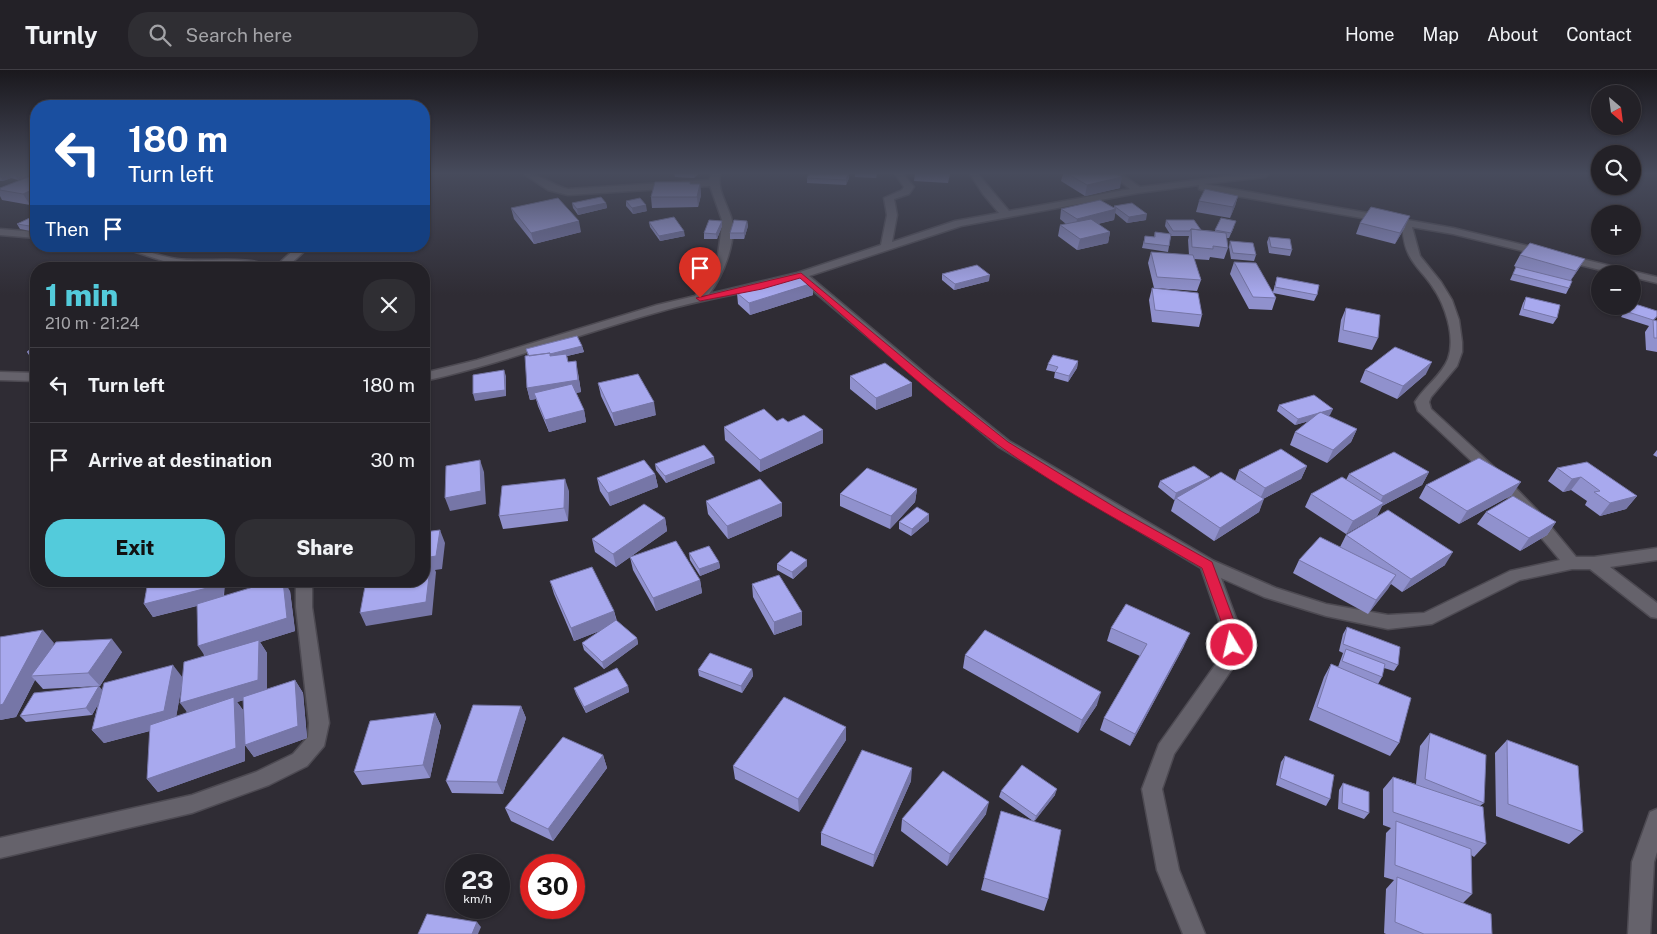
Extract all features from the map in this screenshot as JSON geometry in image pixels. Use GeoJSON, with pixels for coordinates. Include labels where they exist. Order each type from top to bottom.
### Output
{"type":"FeatureCollection","features":[{"type":"Feature","properties":{"kind":"street"},"geometry":{"type":"LineString","coordinates":[[700,298],[715,279],[722,262],[727,220],[725,214]]}},
{"type":"Feature","properties":{"kind":"street"},"geometry":{"type":"LineString","coordinates":[[886,247],[892,214]]}},
{"type":"Feature","properties":{"kind":"street"},"geometry":{"type":"LineString","coordinates":[[430,376],[481,363],[624,318],[801,275],[936,229],[1005,214]]}},
{"type":"Feature","properties":{"kind":"street"},"geometry":{"type":"LineString","coordinates":[[1354,214],[1453,232],[1594,265]]}},
{"type":"Feature","properties":{"kind":"street"},"geometry":{"type":"LineString","coordinates":[[1407,224],[1411,248],[1417,260],[1444,294],[1458,344],[1454,359],[1448,370],[1428,391],[1422,402],[1425,411],[1501,481],[1532,514],[1572,563]]}},
{"type":"Feature","properties":{"kind":"street"},"geometry":{"type":"LineString","coordinates":[[0,232],[30,234]]}},
{"type":"Feature","properties":{"kind":"street"},"geometry":{"type":"LineString","coordinates":[[142,252],[176,262]]}},
{"type":"Feature","properties":{"kind":"street"},"geometry":{"type":"LineString","coordinates":[[286,262],[298,252]]}},
{"type":"Feature","properties":{"kind":"street"},"geometry":{"type":"LineString","coordinates":[[801,275],[928,383],[1004,444],[1116,513],[1208,565],[1270,593],[1288,599],[1326,610],[1388,622],[1426,619],[1516,574],[1572,563],[1594,563],[1657,554]]}},
{"type":"Feature","properties":{"kind":"street"},"geometry":{"type":"LineString","coordinates":[[1641,276],[1657,280]]}},
{"type":"Feature","properties":{"kind":"street"},"geometry":{"type":"LineString","coordinates":[[0,376],[30,377]]}},
{"type":"Feature","properties":{"kind":"street"},"geometry":{"type":"LineString","coordinates":[[1594,563],[1657,612]]}},
{"type":"Feature","properties":{"kind":"street"},"geometry":{"type":"LineString","coordinates":[[1194,934],[1168,870],[1159,833],[1152,789],[1166,750],[1226,664],[1232,645],[1228,621],[1208,565]]}},
{"type":"Feature","properties":{"kind":"street"},"geometry":{"type":"LineString","coordinates":[[0,848],[192,804],[262,779],[300,760],[317,740],[319,724],[304,608],[304,587]]}},
{"type":"Feature","properties":{"kind":"street"},"geometry":{"type":"LineString","coordinates":[[1639,934],[1644,862],[1657,819]]}},
{"type":"Feature","properties":{"kind":"building"},"geometry":{"type":"Polygon","coordinates":[[[516,214],[573,214],[579,221],[531,233],[516,214]]]}},
{"type":"Feature","properties":{"kind":"building"},"geometry":{"type":"Polygon","coordinates":[[[1070,214],[1095,214],[1077,219],[1070,214]]]}},
{"type":"Feature","properties":{"kind":"building"},"geometry":{"type":"Polygon","coordinates":[[[1125,214],[1145,214],[1129,217],[1125,214]]]}},
{"type":"Feature","properties":{"kind":"building"},"geometry":{"type":"Polygon","coordinates":[[[1366,214],[1410,216],[1400,233],[1360,223],[1366,214]]]}},
{"type":"Feature","properties":{"kind":"building"},"geometry":{"type":"Polygon","coordinates":[[[674,217],[684,231],[659,236],[649,222],[674,217]]]}},
{"type":"Feature","properties":{"kind":"building"},"geometry":{"type":"Polygon","coordinates":[[[30,218],[30,226],[17,224],[30,218]]]}},
{"type":"Feature","properties":{"kind":"building"},"geometry":{"type":"Polygon","coordinates":[[[1221,218],[1236,221],[1231,233],[1215,230],[1221,218]]]}},
{"type":"Feature","properties":{"kind":"building"},"geometry":{"type":"Polygon","coordinates":[[[1091,219],[1110,232],[1080,239],[1060,225],[1091,219]]]}},
{"type":"Feature","properties":{"kind":"building"},"geometry":{"type":"Polygon","coordinates":[[[709,220],[722,221],[716,234],[704,233],[709,220]]]}},
{"type":"Feature","properties":{"kind":"building"},"geometry":{"type":"Polygon","coordinates":[[[734,220],[747,221],[744,233],[730,233],[734,220]]]}},
{"type":"Feature","properties":{"kind":"building"},"geometry":{"type":"Polygon","coordinates":[[[1166,220],[1194,220],[1201,230],[1173,231],[1166,220]]]}},
{"type":"Feature","properties":{"kind":"building"},"geometry":{"type":"Polygon","coordinates":[[[1191,229],[1226,233],[1228,248],[1213,246],[1213,249],[1192,247],[1191,229]]]}},
{"type":"Feature","properties":{"kind":"building"},"geometry":{"type":"Polygon","coordinates":[[[1155,232],[1171,234],[1169,246],[1144,243],[1145,236],[1155,237],[1155,232]]]}},
{"type":"Feature","properties":{"kind":"building"},"geometry":{"type":"Polygon","coordinates":[[[1269,237],[1290,239],[1292,250],[1271,247],[1269,237]]]}},
{"type":"Feature","properties":{"kind":"building"},"geometry":{"type":"Polygon","coordinates":[[[1230,241],[1253,243],[1256,255],[1233,253],[1230,241]]]}},
{"type":"Feature","properties":{"kind":"building"},"geometry":{"type":"Polygon","coordinates":[[[1530,243],[1585,259],[1576,271],[1520,255],[1530,243]]]}},
{"type":"Feature","properties":{"kind":"building"},"geometry":{"type":"Polygon","coordinates":[[[1151,252],[1193,255],[1201,280],[1157,277],[1151,252]]]}},
{"type":"Feature","properties":{"kind":"building"},"geometry":{"type":"Polygon","coordinates":[[[1234,262],[1256,263],[1276,298],[1253,297],[1234,262]]]}},
{"type":"Feature","properties":{"kind":"building"},"geometry":{"type":"Polygon","coordinates":[[[977,265],[990,275],[955,284],[942,274],[977,265]]]}},
{"type":"Feature","properties":{"kind":"building"},"geometry":{"type":"Polygon","coordinates":[[[1516,267],[1572,281],[1569,288],[1513,274],[1516,267]]]}},
{"type":"Feature","properties":{"kind":"building"},"geometry":{"type":"Polygon","coordinates":[[[801,274],[813,283],[749,303],[737,293],[801,274]]]}},
{"type":"Feature","properties":{"kind":"building"},"geometry":{"type":"Polygon","coordinates":[[[1277,277],[1319,285],[1317,295],[1275,287],[1277,277]]]}},
{"type":"Feature","properties":{"kind":"building"},"geometry":{"type":"Polygon","coordinates":[[[1152,288],[1198,293],[1202,315],[1155,310],[1152,288]]]}},
{"type":"Feature","properties":{"kind":"building"},"geometry":{"type":"Polygon","coordinates":[[[1526,297],[1560,305],[1557,318],[1523,309],[1526,297]]]}},
{"type":"Feature","properties":{"kind":"building"},"geometry":{"type":"Polygon","coordinates":[[[1641,306],[1657,311],[1657,316],[1653,320],[1637,315],[1641,315],[1641,306]]]}},
{"type":"Feature","properties":{"kind":"building"},"geometry":{"type":"Polygon","coordinates":[[[1346,308],[1380,315],[1378,338],[1343,330],[1346,308]]]}},
{"type":"Feature","properties":{"kind":"building"},"geometry":{"type":"Polygon","coordinates":[[[1653,320],[1657,321],[1657,338],[1654,338],[1653,320]]]}},
{"type":"Feature","properties":{"kind":"building"},"geometry":{"type":"Polygon","coordinates":[[[577,336],[582,346],[550,354],[529,356],[526,349],[577,336]]]}},
{"type":"Feature","properties":{"kind":"building"},"geometry":{"type":"Polygon","coordinates":[[[1395,347],[1432,362],[1403,386],[1365,370],[1395,347]]]}},
{"type":"Feature","properties":{"kind":"building"},"geometry":{"type":"Polygon","coordinates":[[[550,353],[550,356],[566,354],[568,362],[576,361],[578,380],[527,388],[525,356],[550,353]]]}},
{"type":"Feature","properties":{"kind":"building"},"geometry":{"type":"Polygon","coordinates":[[[1053,355],[1078,361],[1069,376],[1055,372],[1058,367],[1048,364],[1053,355]]]}},
{"type":"Feature","properties":{"kind":"building"},"geometry":{"type":"Polygon","coordinates":[[[885,363],[912,383],[876,398],[850,376],[885,363]]]}},
{"type":"Feature","properties":{"kind":"building"},"geometry":{"type":"Polygon","coordinates":[[[504,370],[505,390],[473,394],[473,375],[504,370]]]}},
{"type":"Feature","properties":{"kind":"building"},"geometry":{"type":"Polygon","coordinates":[[[638,374],[654,402],[612,413],[598,383],[638,374]]]}},
{"type":"Feature","properties":{"kind":"building"},"geometry":{"type":"Polygon","coordinates":[[[572,384],[584,410],[545,420],[534,393],[572,384]]]}},
{"type":"Feature","properties":{"kind":"building"},"geometry":{"type":"Polygon","coordinates":[[[1314,395],[1333,409],[1298,419],[1279,405],[1314,395]]]}},
{"type":"Feature","properties":{"kind":"building"},"geometry":{"type":"Polygon","coordinates":[[[764,409],[777,421],[783,418],[788,422],[804,415],[823,430],[760,460],[724,427],[764,409]]]}},
{"type":"Feature","properties":{"kind":"building"},"geometry":{"type":"Polygon","coordinates":[[[1320,412],[1357,429],[1333,450],[1295,432],[1320,412]]]}},
{"type":"Feature","properties":{"kind":"building"},"geometry":{"type":"Polygon","coordinates":[[[704,445],[714,457],[665,476],[655,464],[704,445]]]}},
{"type":"Feature","properties":{"kind":"building"},"geometry":{"type":"Polygon","coordinates":[[[1281,449],[1307,466],[1265,488],[1239,470],[1281,449]]]}},
{"type":"Feature","properties":{"kind":"building"},"geometry":{"type":"Polygon","coordinates":[[[1394,452],[1429,472],[1383,496],[1349,474],[1394,452]]]}},
{"type":"Feature","properties":{"kind":"building"},"geometry":{"type":"Polygon","coordinates":[[[1479,458],[1521,482],[1467,511],[1426,485],[1479,458]]]}},
{"type":"Feature","properties":{"kind":"building"},"geometry":{"type":"Polygon","coordinates":[[[480,460],[481,491],[445,498],[446,466],[480,460]]]}},
{"type":"Feature","properties":{"kind":"building"},"geometry":{"type":"Polygon","coordinates":[[[644,460],[655,474],[608,493],[597,478],[644,460]]]}},
{"type":"Feature","properties":{"kind":"building"},"geometry":{"type":"Polygon","coordinates":[[[1587,462],[1637,496],[1610,503],[1594,492],[1600,491],[1581,477],[1572,479],[1557,468],[1587,462]]]}},
{"type":"Feature","properties":{"kind":"building"},"geometry":{"type":"Polygon","coordinates":[[[1194,466],[1210,477],[1176,493],[1160,481],[1194,466]]]}},
{"type":"Feature","properties":{"kind":"building"},"geometry":{"type":"Polygon","coordinates":[[[867,468],[917,489],[891,516],[840,494],[867,468]]]}},
{"type":"Feature","properties":{"kind":"building"},"geometry":{"type":"Polygon","coordinates":[[[1221,472],[1264,499],[1220,528],[1176,498],[1221,472]]]}},
{"type":"Feature","properties":{"kind":"building"},"geometry":{"type":"Polygon","coordinates":[[[1342,477],[1384,503],[1353,521],[1311,494],[1342,477]]]}},
{"type":"Feature","properties":{"kind":"building"},"geometry":{"type":"Polygon","coordinates":[[[565,479],[564,508],[499,516],[502,486],[565,479]]]}},
{"type":"Feature","properties":{"kind":"building"},"geometry":{"type":"Polygon","coordinates":[[[760,479],[782,503],[727,526],[706,501],[760,479]]]}},
{"type":"Feature","properties":{"kind":"building"},"geometry":{"type":"Polygon","coordinates":[[[1513,496],[1556,522],[1529,538],[1486,512],[1513,496]]]}},
{"type":"Feature","properties":{"kind":"building"},"geometry":{"type":"Polygon","coordinates":[[[644,504],[665,518],[613,554],[592,539],[644,504]]]}},
{"type":"Feature","properties":{"kind":"building"},"geometry":{"type":"Polygon","coordinates":[[[917,507],[929,514],[912,529],[899,522],[917,507]]]}},
{"type":"Feature","properties":{"kind":"building"},"geometry":{"type":"Polygon","coordinates":[[[1388,510],[1453,552],[1411,579],[1346,535],[1388,510]]]}},
{"type":"Feature","properties":{"kind":"building"},"geometry":{"type":"Polygon","coordinates":[[[440,530],[436,556],[430,557],[430,531],[440,530]]]}},
{"type":"Feature","properties":{"kind":"building"},"geometry":{"type":"Polygon","coordinates":[[[1320,537],[1396,575],[1376,600],[1299,560],[1320,537]]]}},
{"type":"Feature","properties":{"kind":"building"},"geometry":{"type":"Polygon","coordinates":[[[676,541],[700,580],[653,598],[630,557],[676,541]]]}},
{"type":"Feature","properties":{"kind":"building"},"geometry":{"type":"Polygon","coordinates":[[[709,546],[719,562],[699,569],[689,553],[709,546]]]}},
{"type":"Feature","properties":{"kind":"building"},"geometry":{"type":"Polygon","coordinates":[[[791,551],[807,560],[792,572],[777,564],[791,551]]]}},
{"type":"Feature","properties":{"kind":"building"},"geometry":{"type":"Polygon","coordinates":[[[592,567],[614,611],[571,628],[550,581],[592,567]]]}},
{"type":"Feature","properties":{"kind":"building"},"geometry":{"type":"Polygon","coordinates":[[[779,575],[802,612],[774,622],[752,584],[779,575]]]}},
{"type":"Feature","properties":{"kind":"building"},"geometry":{"type":"Polygon","coordinates":[[[147,587],[211,587],[144,604],[147,587]]]}},
{"type":"Feature","properties":{"kind":"building"},"geometry":{"type":"Polygon","coordinates":[[[253,587],[284,587],[287,618],[198,646],[197,604],[253,587]]]}},
{"type":"Feature","properties":{"kind":"building"},"geometry":{"type":"Polygon","coordinates":[[[365,587],[428,587],[426,602],[360,613],[365,587]]]}},
{"type":"Feature","properties":{"kind":"building"},"geometry":{"type":"Polygon","coordinates":[[[1126,604],[1190,633],[1135,734],[1104,718],[1147,644],[1111,628],[1126,604]]]}},
{"type":"Feature","properties":{"kind":"building"},"geometry":{"type":"Polygon","coordinates":[[[616,620],[637,638],[602,662],[582,643],[616,620]]]}},
{"type":"Feature","properties":{"kind":"building"},"geometry":{"type":"Polygon","coordinates":[[[1347,627],[1400,647],[1398,665],[1343,644],[1347,627]]]}},
{"type":"Feature","properties":{"kind":"building"},"geometry":{"type":"Polygon","coordinates":[[[43,630],[3,704],[0,705],[0,637],[43,630]]]}},
{"type":"Feature","properties":{"kind":"building"},"geometry":{"type":"Polygon","coordinates":[[[985,630],[1101,692],[1082,720],[965,655],[985,630]]]}},
{"type":"Feature","properties":{"kind":"building"},"geometry":{"type":"Polygon","coordinates":[[[112,639],[88,673],[31,676],[56,642],[112,639]]]}},
{"type":"Feature","properties":{"kind":"building"},"geometry":{"type":"Polygon","coordinates":[[[259,640],[258,680],[180,703],[184,662],[259,640]]]}},
{"type":"Feature","properties":{"kind":"building"},"geometry":{"type":"Polygon","coordinates":[[[1346,649],[1385,664],[1382,677],[1342,661],[1346,649]]]}},
{"type":"Feature","properties":{"kind":"building"},"geometry":{"type":"Polygon","coordinates":[[[710,653],[752,669],[741,686],[698,670],[710,653]]]}},
{"type":"Feature","properties":{"kind":"building"},"geometry":{"type":"Polygon","coordinates":[[[1331,664],[1411,698],[1399,743],[1317,707],[1331,664]]]}},
{"type":"Feature","properties":{"kind":"building"},"geometry":{"type":"Polygon","coordinates":[[[173,665],[164,711],[92,730],[104,683],[173,665]]]}},
{"type":"Feature","properties":{"kind":"building"},"geometry":{"type":"Polygon","coordinates":[[[617,668],[628,686],[584,707],[574,688],[617,668]]]}},
{"type":"Feature","properties":{"kind":"building"},"geometry":{"type":"Polygon","coordinates":[[[295,680],[298,726],[245,745],[243,697],[295,680]]]}},
{"type":"Feature","properties":{"kind":"building"},"geometry":{"type":"Polygon","coordinates":[[[99,686],[86,708],[20,716],[34,693],[99,686]]]}},
{"type":"Feature","properties":{"kind":"building"},"geometry":{"type":"Polygon","coordinates":[[[234,697],[236,748],[147,779],[150,725],[234,697]]]}},
{"type":"Feature","properties":{"kind":"building"},"geometry":{"type":"Polygon","coordinates":[[[784,697],[846,727],[798,799],[733,766],[784,697]]]}},
{"type":"Feature","properties":{"kind":"building"},"geometry":{"type":"Polygon","coordinates":[[[473,705],[521,706],[497,782],[446,781],[473,705]]]}},
{"type":"Feature","properties":{"kind":"building"},"geometry":{"type":"Polygon","coordinates":[[[435,713],[423,765],[354,772],[370,721],[435,713]]]}},
{"type":"Feature","properties":{"kind":"building"},"geometry":{"type":"Polygon","coordinates":[[[1430,733],[1486,755],[1484,803],[1425,779],[1430,733]]]}},
{"type":"Feature","properties":{"kind":"building"},"geometry":{"type":"Polygon","coordinates":[[[563,737],[603,755],[548,829],[505,808],[563,737]]]}},
{"type":"Feature","properties":{"kind":"building"},"geometry":{"type":"Polygon","coordinates":[[[1507,740],[1578,766],[1583,832],[1508,804],[1507,740]]]}},
{"type":"Feature","properties":{"kind":"building"},"geometry":{"type":"Polygon","coordinates":[[[862,750],[912,768],[874,855],[821,833],[862,750]]]}},
{"type":"Feature","properties":{"kind":"building"},"geometry":{"type":"Polygon","coordinates":[[[1285,756],[1334,775],[1330,799],[1280,778],[1285,756]]]}},
{"type":"Feature","properties":{"kind":"building"},"geometry":{"type":"Polygon","coordinates":[[[1022,765],[1057,789],[1036,816],[1001,791],[1022,765]]]}},
{"type":"Feature","properties":{"kind":"building"},"geometry":{"type":"Polygon","coordinates":[[[943,771],[989,802],[950,854],[902,819],[943,771]]]}},
{"type":"Feature","properties":{"kind":"building"},"geometry":{"type":"Polygon","coordinates":[[[1393,777],[1483,807],[1486,844],[1393,812],[1393,777]]]}},
{"type":"Feature","properties":{"kind":"building"},"geometry":{"type":"Polygon","coordinates":[[[1343,783],[1369,792],[1369,813],[1342,803],[1343,783]]]}},
{"type":"Feature","properties":{"kind":"building"},"geometry":{"type":"Polygon","coordinates":[[[1001,811],[1061,830],[1048,899],[984,878],[1001,811]]]}},
{"type":"Feature","properties":{"kind":"building"},"geometry":{"type":"Polygon","coordinates":[[[1396,821],[1471,849],[1472,894],[1395,865],[1396,821]]]}},
{"type":"Feature","properties":{"kind":"building"},"geometry":{"type":"Polygon","coordinates":[[[1397,877],[1491,914],[1492,934],[1424,934],[1395,922],[1397,877]]]}},
{"type":"Feature","properties":{"kind":"building"},"geometry":{"type":"Polygon","coordinates":[[[427,914],[445,917],[445,919],[477,922],[472,934],[418,934],[427,914]]]}},
{"type":"Feature","properties":{"kind":"route"},"geometry":{"type":"LineString","coordinates":[[700,298],[762,286],[801,275],[960,410],[1004,444],[1116,513],[1208,565],[1228,621],[1232,645]]}}]}
